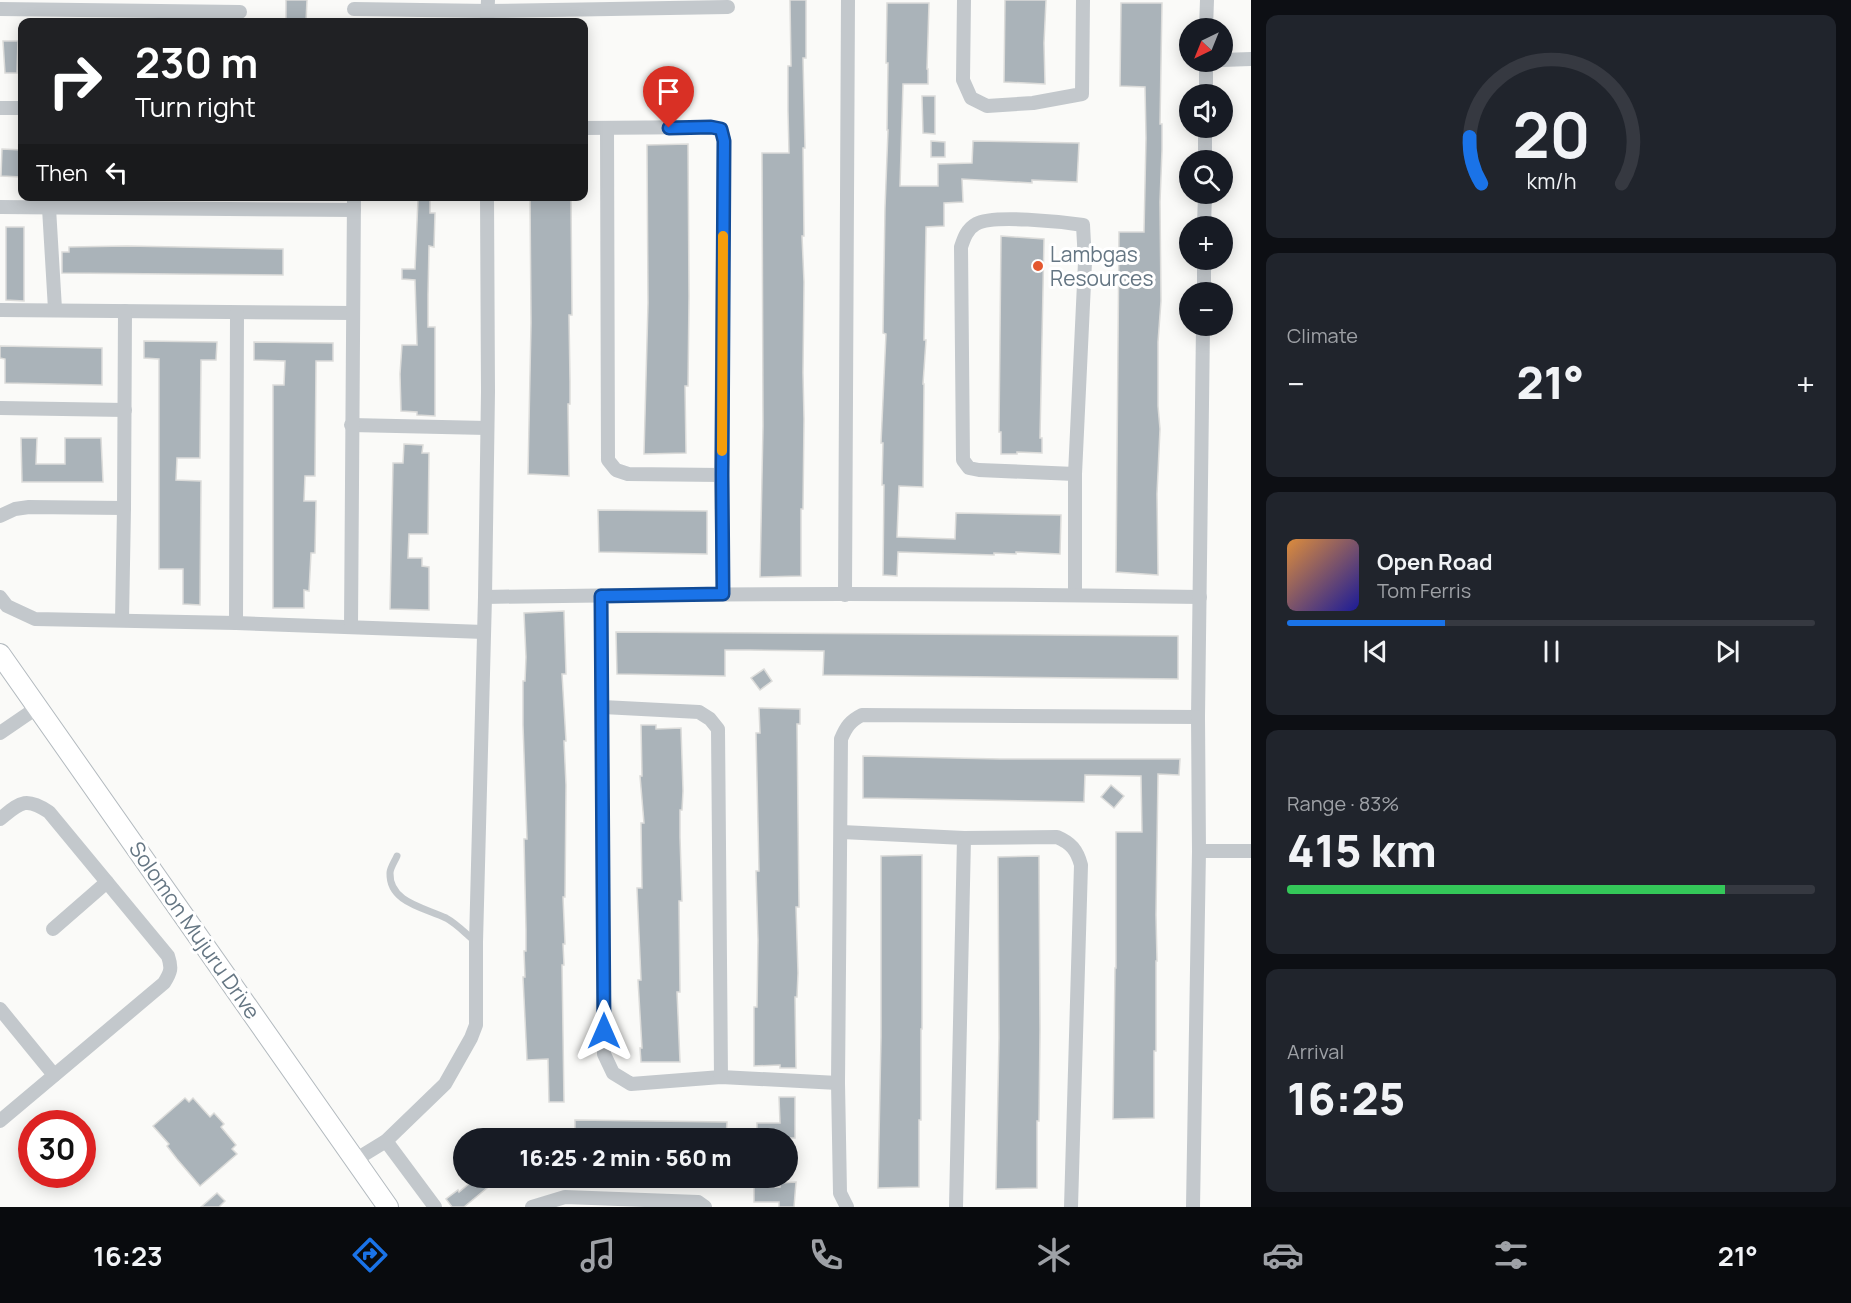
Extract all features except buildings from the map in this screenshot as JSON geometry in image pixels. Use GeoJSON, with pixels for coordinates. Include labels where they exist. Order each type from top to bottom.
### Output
{"type":"FeatureCollection","features":[{"type":"Feature","properties":{"kind":"street"},"geometry":{"type":"LineString","coordinates":[[845,595],[848,0]]}},
{"type":"Feature","properties":{"kind":"street"},"geometry":{"type":"LineString","coordinates":[[964,0],[963,80],[971,98],[987,106],[1033,103],[1082,94],[1083,0]]}},
{"type":"Feature","properties":{"kind":"street"},"geometry":{"type":"LineString","coordinates":[[1206,18],[1207,0]]}},
{"type":"Feature","properties":{"kind":"street"},"geometry":{"type":"LineString","coordinates":[[0,9],[26,5],[126,5],[240,11]]}},
{"type":"Feature","properties":{"kind":"street"},"geometry":{"type":"LineString","coordinates":[[354,10],[488,11],[728,7]]}},
{"type":"Feature","properties":{"kind":"street"},"geometry":{"type":"LineString","coordinates":[[1233,60],[1251,59]]}},
{"type":"Feature","properties":{"kind":"street"},"geometry":{"type":"LineString","coordinates":[[0,108],[18,108]]}},
{"type":"Feature","properties":{"kind":"street"},"geometry":{"type":"LineString","coordinates":[[588,128],[711,127],[721,129],[724,141],[723,594]]}},
{"type":"Feature","properties":{"kind":"street"},"geometry":{"type":"LineString","coordinates":[[607,128],[608,460],[616,470],[628,474],[722,475]]}},
{"type":"Feature","properties":{"kind":"street"},"geometry":{"type":"LineString","coordinates":[[355,1160],[386,1141],[445,1084],[476,1025],[488,428],[487,201]]}},
{"type":"Feature","properties":{"kind":"street"},"geometry":{"type":"LineString","coordinates":[[0,207],[354,203],[351,627]]}},
{"type":"Feature","properties":{"kind":"street"},"geometry":{"type":"LineString","coordinates":[[49,208],[55,309]]}},
{"type":"Feature","properties":{"kind":"street"},"geometry":{"type":"LineString","coordinates":[[1075,474],[979,470],[969,468],[963,460],[961,247],[966,233],[975,224],[987,220],[1056,221],[1083,225],[1084,262],[1075,474],[1076,595]]}},
{"type":"Feature","properties":{"kind":"street"},"geometry":{"type":"LineString","coordinates":[[0,310],[353,312]]}},
{"type":"Feature","properties":{"kind":"street"},"geometry":{"type":"LineString","coordinates":[[122,620],[125,311]]}},
{"type":"Feature","properties":{"kind":"street"},"geometry":{"type":"LineString","coordinates":[[236,622],[237,313]]}},
{"type":"Feature","properties":{"kind":"street"},"geometry":{"type":"LineString","coordinates":[[1193,1207],[1199,851],[1198,717],[1203,336]]}},
{"type":"Feature","properties":{"kind":"street"},"geometry":{"type":"LineString","coordinates":[[0,408],[125,410]]}},
{"type":"Feature","properties":{"kind":"street"},"geometry":{"type":"LineString","coordinates":[[351,425],[488,428]]}},
{"type":"Feature","properties":{"kind":"street"},"geometry":{"type":"LineString","coordinates":[[0,516],[15,509],[29,507],[124,508]]}},
{"type":"Feature","properties":{"kind":"street"},"geometry":{"type":"LineString","coordinates":[[485,597],[723,594],[1200,597]]}},
{"type":"Feature","properties":{"kind":"street"},"geometry":{"type":"LineString","coordinates":[[601,596],[604,1054],[614,1073],[631,1084],[722,1077],[838,1083]]}},
{"type":"Feature","properties":{"kind":"street"},"geometry":{"type":"LineString","coordinates":[[0,597],[7,606],[35,619],[236,622],[484,632]]}},
{"type":"Feature","properties":{"kind":"street","name":"Solomon Mujuru Drive"},"geometry":{"type":"LineString","coordinates":[[0,654],[388,1207]]}},
{"type":"Feature","properties":{"kind":"street"},"geometry":{"type":"LineString","coordinates":[[0,733],[38,707]]}},
{"type":"Feature","properties":{"kind":"street"},"geometry":{"type":"LineString","coordinates":[[603,707],[699,712],[710,718],[718,729],[722,1077]]}},
{"type":"Feature","properties":{"kind":"street"},"geometry":{"type":"LineString","coordinates":[[847,1207],[840,1194],[838,1083],[842,832],[841,739],[845,729],[853,719],[862,715],[1198,717]]}},
{"type":"Feature","properties":{"kind":"street"},"geometry":{"type":"LineString","coordinates":[[0,819],[20,803],[35,802],[49,812],[168,956],[172,966],[164,983],[0,1120]]}},
{"type":"Feature","properties":{"kind":"street"},"geometry":{"type":"LineString","coordinates":[[842,832],[964,838],[1057,837],[1068,842],[1077,852],[1081,865],[1071,1207]]}},
{"type":"Feature","properties":{"kind":"street"},"geometry":{"type":"LineString","coordinates":[[956,1207],[964,838]]}},
{"type":"Feature","properties":{"kind":"street"},"geometry":{"type":"LineString","coordinates":[[1199,851],[1251,851]]}},
{"type":"Feature","properties":{"kind":"street"},"geometry":{"type":"LineString","coordinates":[[53,929],[107,882]]}},
{"type":"Feature","properties":{"kind":"street"},"geometry":{"type":"LineString","coordinates":[[0,1010],[54,1075]]}},
{"type":"Feature","properties":{"kind":"street"},"geometry":{"type":"LineString","coordinates":[[386,1141],[435,1207]]}},
{"type":"Feature","properties":{"kind":"street"},"geometry":{"type":"LineString","coordinates":[[532,1207],[565,1197],[698,1202],[705,1207]]}},
{"type":"Feature","properties":{"kind":"lane"},"geometry":{"type":"LineString","coordinates":[[397,856],[390,873],[394,890],[407,902],[457,925],[476,942]]}},
{"type":"Feature","properties":{"kind":"slow traffic"},"geometry":{"type":"LineString","coordinates":[[722,451],[723,236]]}},
{"type":"Feature","properties":{"kind":"place","name":"Lambgas Resources"},"geometry":{"type":"Point","coordinates":[1038,266]}},
{"type":"Feature","properties":{"kind":"route"},"geometry":{"type":"LineString","coordinates":[[604,1031],[601,596],[723,594],[724,141],[721,129],[711,127],[669,128]]}}]}
